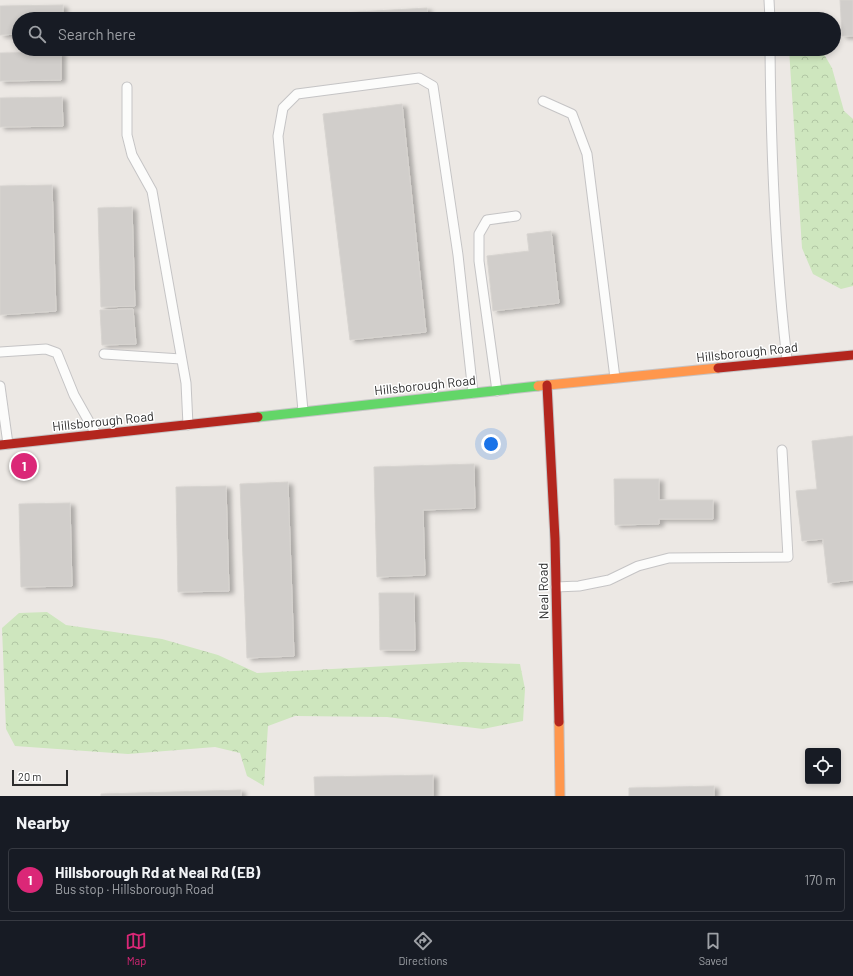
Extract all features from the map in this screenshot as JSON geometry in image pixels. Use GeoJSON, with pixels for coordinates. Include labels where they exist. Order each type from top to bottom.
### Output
{"type":"FeatureCollection","features":[{"type":"Feature","properties":{"kind":"main road","name":"Hillsborough Road"},"geometry":{"type":"LineString","coordinates":[[4,445],[96,436],[303,411],[787,360],[853,355]]}},
{"type":"Feature","properties":{"kind":"main road","name":"Neal Road"},"geometry":{"type":"LineString","coordinates":[[547,386],[556,587],[560,796]]}},
{"type":"Feature","properties":{"kind":"lane"},"geometry":{"type":"LineString","coordinates":[[769,0],[770,12]]}},
{"type":"Feature","properties":{"kind":"lane"},"geometry":{"type":"LineString","coordinates":[[770,56],[770,116],[777,262],[787,360]]}},
{"type":"Feature","properties":{"kind":"lane"},"geometry":{"type":"LineString","coordinates":[[303,411],[278,136],[283,108],[297,94],[419,78],[433,86],[458,255],[473,393]]}},
{"type":"Feature","properties":{"kind":"lane"},"geometry":{"type":"LineString","coordinates":[[127,88],[127,135],[132,155],[152,191],[186,383],[188,425]]}},
{"type":"Feature","properties":{"kind":"lane"},"geometry":{"type":"LineString","coordinates":[[543,101],[572,114],[587,154],[615,378]]}},
{"type":"Feature","properties":{"kind":"lane"},"geometry":{"type":"LineString","coordinates":[[497,391],[479,261],[479,234],[487,220],[516,216]]}},
{"type":"Feature","properties":{"kind":"lane"},"geometry":{"type":"LineString","coordinates":[[0,352],[46,349],[57,353],[74,395],[96,436]]}},
{"type":"Feature","properties":{"kind":"lane"},"geometry":{"type":"LineString","coordinates":[[104,354],[181,359]]}},
{"type":"Feature","properties":{"kind":"lane"},"geometry":{"type":"LineString","coordinates":[[0,386],[4,445]]}},
{"type":"Feature","properties":{"kind":"lane"},"geometry":{"type":"LineString","coordinates":[[556,587],[579,586],[609,580],[638,566],[669,558],[788,557],[782,450]]}},
{"type":"Feature","properties":{"kind":"green space"},"geometry":{"type":"Polygon","coordinates":[[[789,56],[825,56],[832,68],[844,111],[853,119],[853,286],[841,289],[813,274],[802,248],[789,56]]]}},
{"type":"Feature","properties":{"kind":"green space"},"geometry":{"type":"Polygon","coordinates":[[[47,612],[66,625],[162,639],[218,655],[257,673],[463,662],[520,664],[525,689],[523,721],[483,729],[387,717],[295,716],[268,726],[264,786],[247,776],[240,753],[215,747],[128,754],[15,746],[6,729],[2,628],[19,613],[47,612]]]}},
{"type":"Feature","properties":{"kind":"building"},"geometry":{"type":"Polygon","coordinates":[[[840,0],[853,0],[853,36],[842,36],[840,0]]]}},
{"type":"Feature","properties":{"kind":"building"},"geometry":{"type":"Polygon","coordinates":[[[63,5],[63,12],[12,12],[12,34],[0,35],[0,6],[63,5]]]}},
{"type":"Feature","properties":{"kind":"building"},"geometry":{"type":"Polygon","coordinates":[[[427,8],[427,12],[357,12],[427,8]]]}},
{"type":"Feature","properties":{"kind":"building"},"geometry":{"type":"Polygon","coordinates":[[[0,53],[12,53],[12,56],[61,56],[61,80],[0,81],[0,53]]]}},
{"type":"Feature","properties":{"kind":"building"},"geometry":{"type":"Polygon","coordinates":[[[62,97],[63,126],[0,127],[0,98],[62,97]]]}},
{"type":"Feature","properties":{"kind":"building"},"geometry":{"type":"Polygon","coordinates":[[[402,104],[426,332],[350,340],[323,114],[402,104]]]}},
{"type":"Feature","properties":{"kind":"building"},"geometry":{"type":"Polygon","coordinates":[[[52,185],[56,311],[0,315],[0,186],[52,185]]]}},
{"type":"Feature","properties":{"kind":"building"},"geometry":{"type":"Polygon","coordinates":[[[132,207],[135,306],[101,307],[98,208],[132,207]]]}},
{"type":"Feature","properties":{"kind":"building"},"geometry":{"type":"Polygon","coordinates":[[[551,231],[559,303],[493,311],[487,256],[529,251],[527,234],[551,231]]]}},
{"type":"Feature","properties":{"kind":"building"},"geometry":{"type":"Polygon","coordinates":[[[133,309],[136,344],[102,345],[100,310],[133,309]]]}},
{"type":"Feature","properties":{"kind":"building"},"geometry":{"type":"Polygon","coordinates":[[[853,436],[853,580],[828,583],[823,539],[802,541],[796,491],[817,489],[812,441],[853,436]]]}},
{"type":"Feature","properties":{"kind":"building"},"geometry":{"type":"Polygon","coordinates":[[[474,464],[475,508],[423,510],[425,575],[377,577],[374,467],[474,464]]]}},
{"type":"Feature","properties":{"kind":"building"},"geometry":{"type":"Polygon","coordinates":[[[614,479],[659,479],[659,500],[713,500],[713,519],[659,519],[659,524],[615,525],[614,479]]]}},
{"type":"Feature","properties":{"kind":"building"},"geometry":{"type":"Polygon","coordinates":[[[288,482],[294,656],[247,658],[240,484],[288,482]]]}},
{"type":"Feature","properties":{"kind":"building"},"geometry":{"type":"Polygon","coordinates":[[[226,486],[229,591],[178,592],[176,487],[226,486]]]}},
{"type":"Feature","properties":{"kind":"building"},"geometry":{"type":"Polygon","coordinates":[[[70,503],[72,586],[21,587],[19,504],[70,503]]]}},
{"type":"Feature","properties":{"kind":"building"},"geometry":{"type":"Polygon","coordinates":[[[379,593],[414,593],[415,650],[380,650],[379,593]]]}},
{"type":"Feature","properties":{"kind":"building"},"geometry":{"type":"Polygon","coordinates":[[[433,775],[433,796],[315,796],[314,777],[433,775]]]}},
{"type":"Feature","properties":{"kind":"building"},"geometry":{"type":"Polygon","coordinates":[[[714,786],[714,796],[629,796],[629,788],[714,786]]]}},
{"type":"Feature","properties":{"kind":"building"},"geometry":{"type":"Polygon","coordinates":[[[241,790],[241,796],[101,796],[101,794],[241,790]]]}},
{"type":"Feature","properties":{"kind":"traffic: fast"},"geometry":{"type":"LineString","coordinates":[[258,417],[538,386]]}},
{"type":"Feature","properties":{"kind":"traffic: slow"},"geometry":{"type":"LineString","coordinates":[[538,386],[718,368]]}},
{"type":"Feature","properties":{"kind":"traffic: slow"},"geometry":{"type":"LineString","coordinates":[[559,722],[560,796]]}},
{"type":"Feature","properties":{"kind":"traffic: jam"},"geometry":{"type":"LineString","coordinates":[[718,368],[853,355]]}},
{"type":"Feature","properties":{"kind":"traffic: jam"},"geometry":{"type":"LineString","coordinates":[[547,385],[555,539],[559,722]]}},
{"type":"Feature","properties":{"kind":"traffic: jam"},"geometry":{"type":"LineString","coordinates":[[0,445],[258,417]]}},
{"type":"Feature","properties":{"kind":"place","name":"Hillsborough Rd at Neal Rd (EB)"},"geometry":{"type":"Point","coordinates":[24,466]}}]}
